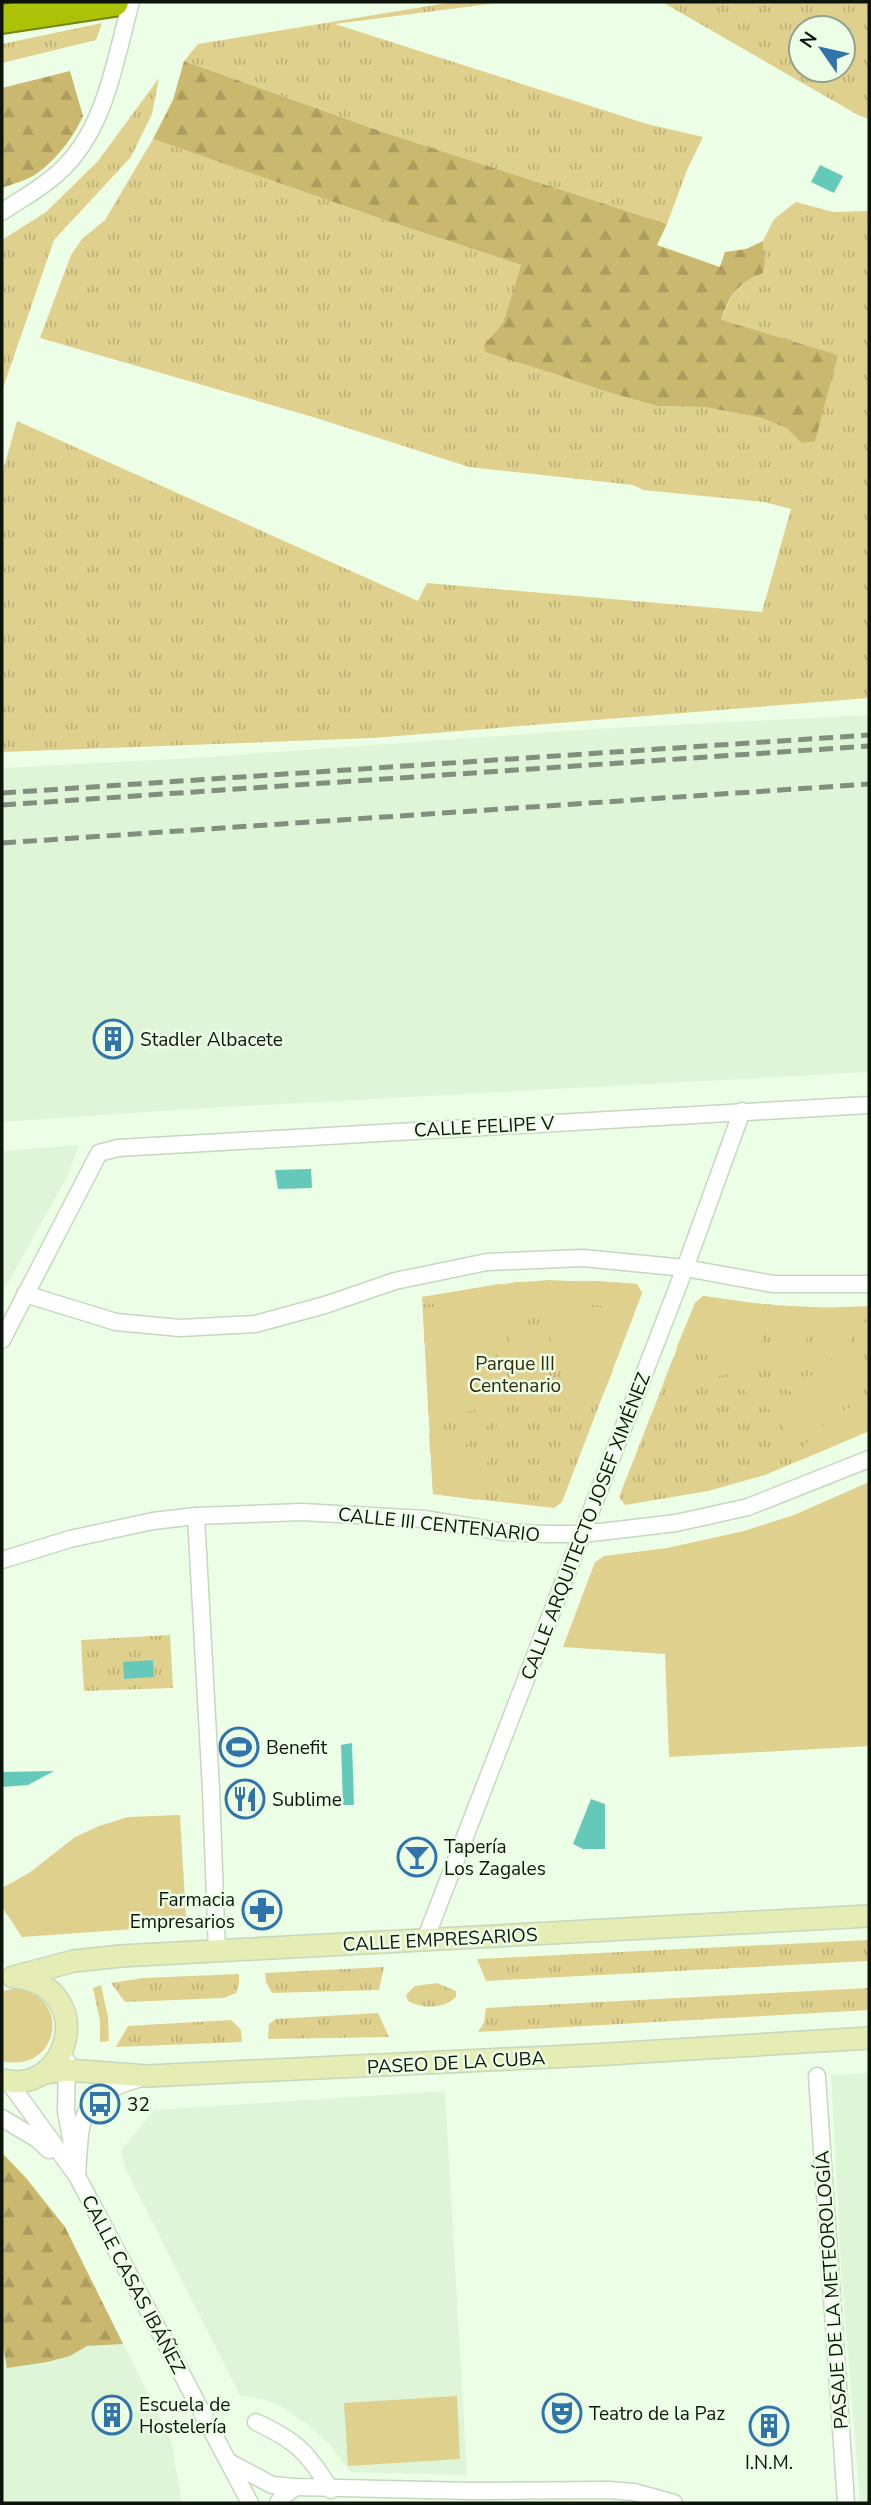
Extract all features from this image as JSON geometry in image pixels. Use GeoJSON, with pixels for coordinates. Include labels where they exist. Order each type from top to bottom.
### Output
{"type":"FeatureCollection","features":[{"type":"Feature","properties":{"kind":"highway"},"geometry":{"type":"LineString","coordinates":[[2,19],[114,2]]}},
{"type":"Feature","properties":{"kind":"main road","name":"CALLE EMPRESARIOS"},"geometry":{"type":"LineString","coordinates":[[8,1978],[74,1961],[869,1916]]}},
{"type":"Feature","properties":{"kind":"main road"},"geometry":{"type":"LineString","coordinates":[[8,1978],[29,1979],[43,1985],[55,1996],[63,2009],[67,2024],[66,2040],[58,2060],[44,2073]]}},
{"type":"Feature","properties":{"kind":"main road","name":"PASEO DE LA CUBA"},"geometry":{"type":"LineString","coordinates":[[5,2081],[26,2080],[44,2073],[67,2070],[147,2076],[580,2056],[869,2038]]}},
{"type":"Feature","properties":{"kind":"street"},"geometry":{"type":"LineString","coordinates":[[2,212],[41,187],[74,157],[90,134],[131,2]]}},
{"type":"Feature","properties":{"kind":"street"},"geometry":{"type":"LineString","coordinates":[[2,204],[20,199]]}},
{"type":"Feature","properties":{"kind":"street","name":"CALLE FELIPE V"},"geometry":{"type":"LineString","coordinates":[[25,1294],[99,1153],[118,1148],[869,1105]]}},
{"type":"Feature","properties":{"kind":"street","name":"CALLE ARQUITECTO JOSEF XIMÉNEZ"},"geometry":{"type":"LineString","coordinates":[[425,1940],[685,1268],[742,1111]]}},
{"type":"Feature","properties":{"kind":"street"},"geometry":{"type":"LineString","coordinates":[[2,1339],[25,1294],[116,1322],[180,1328],[255,1324],[325,1305],[395,1281],[488,1262],[583,1258],[685,1268],[773,1284],[869,1284]]}},
{"type":"Feature","properties":{"kind":"street","name":"CALLE III CENTENARIO"},"geometry":{"type":"LineString","coordinates":[[2,1560],[70,1539],[153,1521],[196,1516],[302,1512],[357,1514],[424,1519],[504,1532],[582,1534],[676,1523],[748,1507],[869,1459]]}},
{"type":"Feature","properties":{"kind":"street"},"geometry":{"type":"LineString","coordinates":[[196,1516],[217,1951]]}},
{"type":"Feature","properties":{"kind":"street","name":"CALLE CASAS IBÁÑEZ"},"geometry":{"type":"LineString","coordinates":[[66,2040],[66,2110],[78,2176]]}},
{"type":"Feature","properties":{"kind":"street","name":"CALLE CASAS IBÁÑEZ"},"geometry":{"type":"LineString","coordinates":[[78,2176],[82,2116],[106,2090],[147,2076]]}},
{"type":"Feature","properties":{"kind":"street","name":"PASAJE DE LA METEOROLOGÍA"},"geometry":{"type":"LineString","coordinates":[[817,2076],[846,2503]]}},
{"type":"Feature","properties":{"kind":"street","name":"CALLE CASAS IBÁÑEZ"},"geometry":{"type":"LineString","coordinates":[[5,2081],[78,2176],[250,2503]]}},
{"type":"Feature","properties":{"kind":"street"},"geometry":{"type":"LineString","coordinates":[[2,2118],[37,2139],[78,2176]]}},
{"type":"Feature","properties":{"kind":"street"},"geometry":{"type":"LineString","coordinates":[[256,2422],[284,2435],[310,2457],[331,2490]]}},
{"type":"Feature","properties":{"kind":"street"},"geometry":{"type":"LineString","coordinates":[[229,2462],[272,2485],[331,2490],[608,2490],[634,2492],[674,2503]]}},
{"type":"Feature","properties":{"kind":"street"},"geometry":{"type":"LineString","coordinates":[[278,2503],[296,2487]]}},
{"type":"Feature","properties":{"kind":"shaded area"},"geometry":{"type":"Polygon","coordinates":[[[869,715],[869,1072],[206,1108],[2,1122],[2,768],[193,758],[595,729],[869,715]]]}},
{"type":"Feature","properties":{"kind":"shaded area"},"geometry":{"type":"Polygon","coordinates":[[[79,1145],[69,1173],[2,1294],[2,1151],[79,1145]]]}},
{"type":"Feature","properties":{"kind":"shaded area"},"geometry":{"type":"Polygon","coordinates":[[[869,2073],[869,2503],[860,2503],[841,2268],[831,2075],[869,2073]]]}},
{"type":"Feature","properties":{"kind":"shaded area"},"geometry":{"type":"Polygon","coordinates":[[[445,2091],[467,2475],[350,2472],[330,2445],[281,2406],[240,2395],[126,2170],[121,2150],[154,2110],[445,2091]]]}},
{"type":"Feature","properties":{"kind":"shaded area"},"geometry":{"type":"Polygon","coordinates":[[[2,2153],[65,2227],[171,2440],[182,2503],[2,2503],[2,2153]]]}},
{"type":"Feature","properties":{"kind":"green space"},"geometry":{"type":"Polygon","coordinates":[[[453,2],[504,2],[335,24],[647,124],[703,137],[687,170],[667,224],[383,132],[184,61],[198,44],[453,2]]]}},
{"type":"Feature","properties":{"kind":"green space"},"geometry":{"type":"Polygon","coordinates":[[[662,2],[869,2],[869,119],[804,84],[857,84],[857,14],[787,14],[787,74],[662,2]]]}},
{"type":"Feature","properties":{"kind":"green space"},"geometry":{"type":"Polygon","coordinates":[[[102,23],[96,40],[2,63],[2,44],[102,23]]]}},
{"type":"Feature","properties":{"kind":"green space"},"geometry":{"type":"Polygon","coordinates":[[[184,61],[383,132],[667,224],[657,245],[720,267],[725,252],[746,249],[763,241],[763,273],[740,286],[728,303],[721,320],[838,355],[815,441],[802,443],[788,429],[762,418],[704,407],[657,406],[485,352],[484,345],[503,323],[521,265],[153,139],[173,100],[184,61]]]}},
{"type":"Feature","properties":{"kind":"green space"},"geometry":{"type":"Polygon","coordinates":[[[70,71],[83,116],[74,132],[56,157],[41,171],[2,188],[2,88],[70,71]]]}},
{"type":"Feature","properties":{"kind":"green space"},"geometry":{"type":"Polygon","coordinates":[[[159,78],[152,114],[131,157],[54,240],[2,391],[2,240],[46,212],[98,161],[159,78]]]}},
{"type":"Feature","properties":{"kind":"green space"},"geometry":{"type":"Polygon","coordinates":[[[153,139],[521,265],[503,323],[484,345],[604,391],[657,406],[704,407],[762,418],[788,429],[837,355],[721,321],[736,291],[763,273],[763,241],[774,219],[796,202],[833,212],[869,211],[869,698],[372,738],[2,752],[2,474],[17,421],[418,601],[427,583],[762,612],[791,509],[764,502],[643,490],[633,485],[469,467],[313,417],[40,338],[71,255],[82,239],[105,220],[153,139]]]}},
{"type":"Feature","properties":{"kind":"green space"},"geometry":{"type":"Polygon","coordinates":[[[549,1280],[637,1284],[642,1293],[636,1308],[591,1305],[549,1312],[542,1307],[534,1307],[511,1283],[549,1280]]]}},
{"type":"Feature","properties":{"kind":"green space","name":"Parque III Centenario"},"geometry":{"type":"Polygon","coordinates":[[[599,1281],[637,1284],[642,1293],[562,1502],[554,1508],[433,1494],[422,1297],[517,1282],[599,1281]]]}},
{"type":"Feature","properties":{"kind":"green space"},"geometry":{"type":"Polygon","coordinates":[[[499,1284],[512,1293],[528,1311],[525,1320],[505,1329],[497,1325],[488,1328],[458,1308],[423,1304],[422,1297],[499,1284]]]}},
{"type":"Feature","properties":{"kind":"green space"},"geometry":{"type":"Polygon","coordinates":[[[703,1296],[786,1306],[869,1306],[869,1431],[765,1475],[708,1491],[625,1505],[619,1497],[695,1303],[703,1296]]]}},
{"type":"Feature","properties":{"kind":"green space"},"geometry":{"type":"Polygon","coordinates":[[[703,1296],[775,1306],[750,1371],[717,1357],[676,1349],[695,1303],[703,1296]]]}},
{"type":"Feature","properties":{"kind":"green space"},"geometry":{"type":"Polygon","coordinates":[[[783,1306],[819,1308],[797,1364],[759,1369],[783,1306]]]}},
{"type":"Feature","properties":{"kind":"green space"},"geometry":{"type":"Polygon","coordinates":[[[862,1307],[844,1357],[806,1363],[825,1308],[862,1307]]]}},
{"type":"Feature","properties":{"kind":"green space"},"geometry":{"type":"Polygon","coordinates":[[[423,1311],[442,1312],[460,1318],[475,1327],[487,1339],[496,1353],[501,1370],[502,1388],[498,1407],[429,1417],[423,1311]]]}},
{"type":"Feature","properties":{"kind":"green space"},"geometry":{"type":"Polygon","coordinates":[[[604,1311],[634,1314],[616,1361],[565,1366],[557,1360],[547,1328],[550,1318],[604,1311]]]}},
{"type":"Feature","properties":{"kind":"green space"},"geometry":{"type":"Polygon","coordinates":[[[869,1312],[869,1353],[853,1356],[853,1355],[869,1312]]]}},
{"type":"Feature","properties":{"kind":"green space"},"geometry":{"type":"Polygon","coordinates":[[[527,1327],[540,1332],[550,1362],[543,1368],[542,1374],[509,1394],[510,1371],[503,1349],[509,1343],[510,1335],[527,1327]]]}},
{"type":"Feature","properties":{"kind":"green space"},"geometry":{"type":"Polygon","coordinates":[[[673,1358],[708,1362],[738,1373],[663,1384],[673,1358]]]}},
{"type":"Feature","properties":{"kind":"green space"},"geometry":{"type":"Polygon","coordinates":[[[869,1367],[869,1382],[832,1399],[804,1396],[771,1381],[869,1367]]]}},
{"type":"Feature","properties":{"kind":"green space"},"geometry":{"type":"Polygon","coordinates":[[[613,1370],[604,1392],[507,1406],[545,1381],[556,1386],[565,1382],[567,1374],[613,1370]]]}},
{"type":"Feature","properties":{"kind":"green space"},"geometry":{"type":"Polygon","coordinates":[[[762,1382],[795,1401],[833,1406],[815,1420],[795,1444],[771,1411],[738,1386],[762,1382]]]}},
{"type":"Feature","properties":{"kind":"green space"},"geometry":{"type":"Polygon","coordinates":[[[869,1402],[869,1431],[801,1460],[801,1449],[820,1428],[845,1409],[869,1402]]]}},
{"type":"Feature","properties":{"kind":"green space"},"geometry":{"type":"Polygon","coordinates":[[[520,1419],[491,1455],[482,1477],[478,1500],[433,1494],[431,1461],[453,1457],[471,1461],[478,1455],[479,1445],[500,1422],[520,1419]]]}},
{"type":"Feature","properties":{"kind":"green space"},"geometry":{"type":"Polygon","coordinates":[[[489,1424],[477,1437],[463,1446],[430,1453],[429,1433],[489,1424]]]}},
{"type":"Feature","properties":{"kind":"green space"},"geometry":{"type":"Polygon","coordinates":[[[869,1482],[869,1746],[669,1757],[665,1654],[563,1647],[595,1562],[604,1556],[667,1548],[744,1531],[794,1515],[869,1482]]]}},
{"type":"Feature","properties":{"kind":"green space"},"geometry":{"type":"Polygon","coordinates":[[[170,1635],[173,1688],[84,1691],[81,1640],[170,1635]]]}},
{"type":"Feature","properties":{"kind":"green space"},"geometry":{"type":"Polygon","coordinates":[[[180,1815],[186,1918],[177,1926],[22,1937],[2,1907],[2,1888],[29,1873],[75,1837],[128,1817],[180,1815]]]}},
{"type":"Feature","properties":{"kind":"green space"},"geometry":{"type":"Polygon","coordinates":[[[869,1940],[869,1961],[486,1981],[477,1959],[869,1940]]]}},
{"type":"Feature","properties":{"kind":"green space"},"geometry":{"type":"Polygon","coordinates":[[[384,1967],[379,1990],[272,1993],[265,1973],[384,1967]]]}},
{"type":"Feature","properties":{"kind":"green space"},"geometry":{"type":"Polygon","coordinates":[[[239,1974],[236,1993],[224,1998],[125,2002],[111,1983],[143,1978],[239,1974]]]}},
{"type":"Feature","properties":{"kind":"green space"},"geometry":{"type":"Polygon","coordinates":[[[437,1983],[456,1991],[456,1997],[446,2004],[433,2006],[408,2001],[406,1995],[415,1986],[437,1983]]]}},
{"type":"Feature","properties":{"kind":"green space"},"geometry":{"type":"Polygon","coordinates":[[[101,1985],[108,2017],[109,2041],[100,2042],[100,2021],[93,1988],[101,1985]]]}},
{"type":"Feature","properties":{"kind":"green space"},"geometry":{"type":"Polygon","coordinates":[[[18,1988],[36,1995],[47,2006],[52,2020],[52,2034],[46,2047],[36,2057],[21,2062],[2,2061],[2,1991],[18,1988]]]}},
{"type":"Feature","properties":{"kind":"green space"},"geometry":{"type":"Polygon","coordinates":[[[869,1988],[869,2010],[478,2032],[484,2023],[486,2008],[869,1988]]]}},
{"type":"Feature","properties":{"kind":"green space"},"geometry":{"type":"Polygon","coordinates":[[[378,2013],[389,2037],[268,2039],[269,2024],[276,2019],[378,2013]]]}},
{"type":"Feature","properties":{"kind":"green space"},"geometry":{"type":"Polygon","coordinates":[[[231,2020],[241,2030],[242,2042],[116,2047],[128,2026],[231,2020]]]}},
{"type":"Feature","properties":{"kind":"green space"},"geometry":{"type":"Polygon","coordinates":[[[2,2153],[65,2227],[123,2344],[87,2346],[70,2356],[7,2368],[2,2340],[2,2153]]]}},
{"type":"Feature","properties":{"kind":"green space"},"geometry":{"type":"Polygon","coordinates":[[[457,2396],[460,2459],[348,2466],[344,2403],[457,2396]]]}},
{"type":"Feature","properties":{"kind":"water"},"geometry":{"type":"Polygon","coordinates":[[[820,165],[843,176],[834,193],[811,182],[820,165]]]}},
{"type":"Feature","properties":{"kind":"water"},"geometry":{"type":"Polygon","coordinates":[[[311,1169],[312,1188],[278,1189],[275,1170],[311,1169]]]}},
{"type":"Feature","properties":{"kind":"water"},"geometry":{"type":"Polygon","coordinates":[[[153,1660],[154,1677],[124,1679],[123,1662],[153,1660]]]}},
{"type":"Feature","properties":{"kind":"water"},"geometry":{"type":"Polygon","coordinates":[[[352,1743],[354,1805],[343,1805],[341,1745],[352,1743]]]}},
{"type":"Feature","properties":{"kind":"water"},"geometry":{"type":"Polygon","coordinates":[[[54,1771],[28,1785],[2,1787],[2,1772],[54,1771]]]}},
{"type":"Feature","properties":{"kind":"water"},"geometry":{"type":"Polygon","coordinates":[[[591,1799],[605,1804],[605,1849],[583,1849],[573,1844],[591,1799]]]}},
{"type":"Feature","properties":{"kind":"railway"},"geometry":{"type":"LineString","coordinates":[[2,793],[869,735]]}},
{"type":"Feature","properties":{"kind":"railway"},"geometry":{"type":"LineString","coordinates":[[2,805],[869,746]]}},
{"type":"Feature","properties":{"kind":"railway"},"geometry":{"type":"LineString","coordinates":[[2,843],[869,784]]}},
{"type":"Feature","properties":{"kind":"place","name":"Stadler Albacete"},"geometry":{"type":"Point","coordinates":[113,1039]}},
{"type":"Feature","properties":{"kind":"place","name":"Benefit"},"geometry":{"type":"Point","coordinates":[239,1747]}},
{"type":"Feature","properties":{"kind":"place","name":"Sublime"},"geometry":{"type":"Point","coordinates":[245,1799]}},
{"type":"Feature","properties":{"kind":"place","name":"Tapería Los Zagales"},"geometry":{"type":"Point","coordinates":[417,1857]}},
{"type":"Feature","properties":{"kind":"place","name":"Farmacia Empresarios"},"geometry":{"type":"Point","coordinates":[262,1910]}},
{"type":"Feature","properties":{"kind":"place","name":"32"},"geometry":{"type":"Point","coordinates":[100,2104]}},
{"type":"Feature","properties":{"kind":"place","name":"Teatro de la Paz"},"geometry":{"type":"Point","coordinates":[562,2413]}},
{"type":"Feature","properties":{"kind":"place","name":"Escuela de Hostelería"},"geometry":{"type":"Point","coordinates":[112,2415]}},
{"type":"Feature","properties":{"kind":"place","name":"I.N.M."},"geometry":{"type":"Point","coordinates":[769,2426]}}]}
